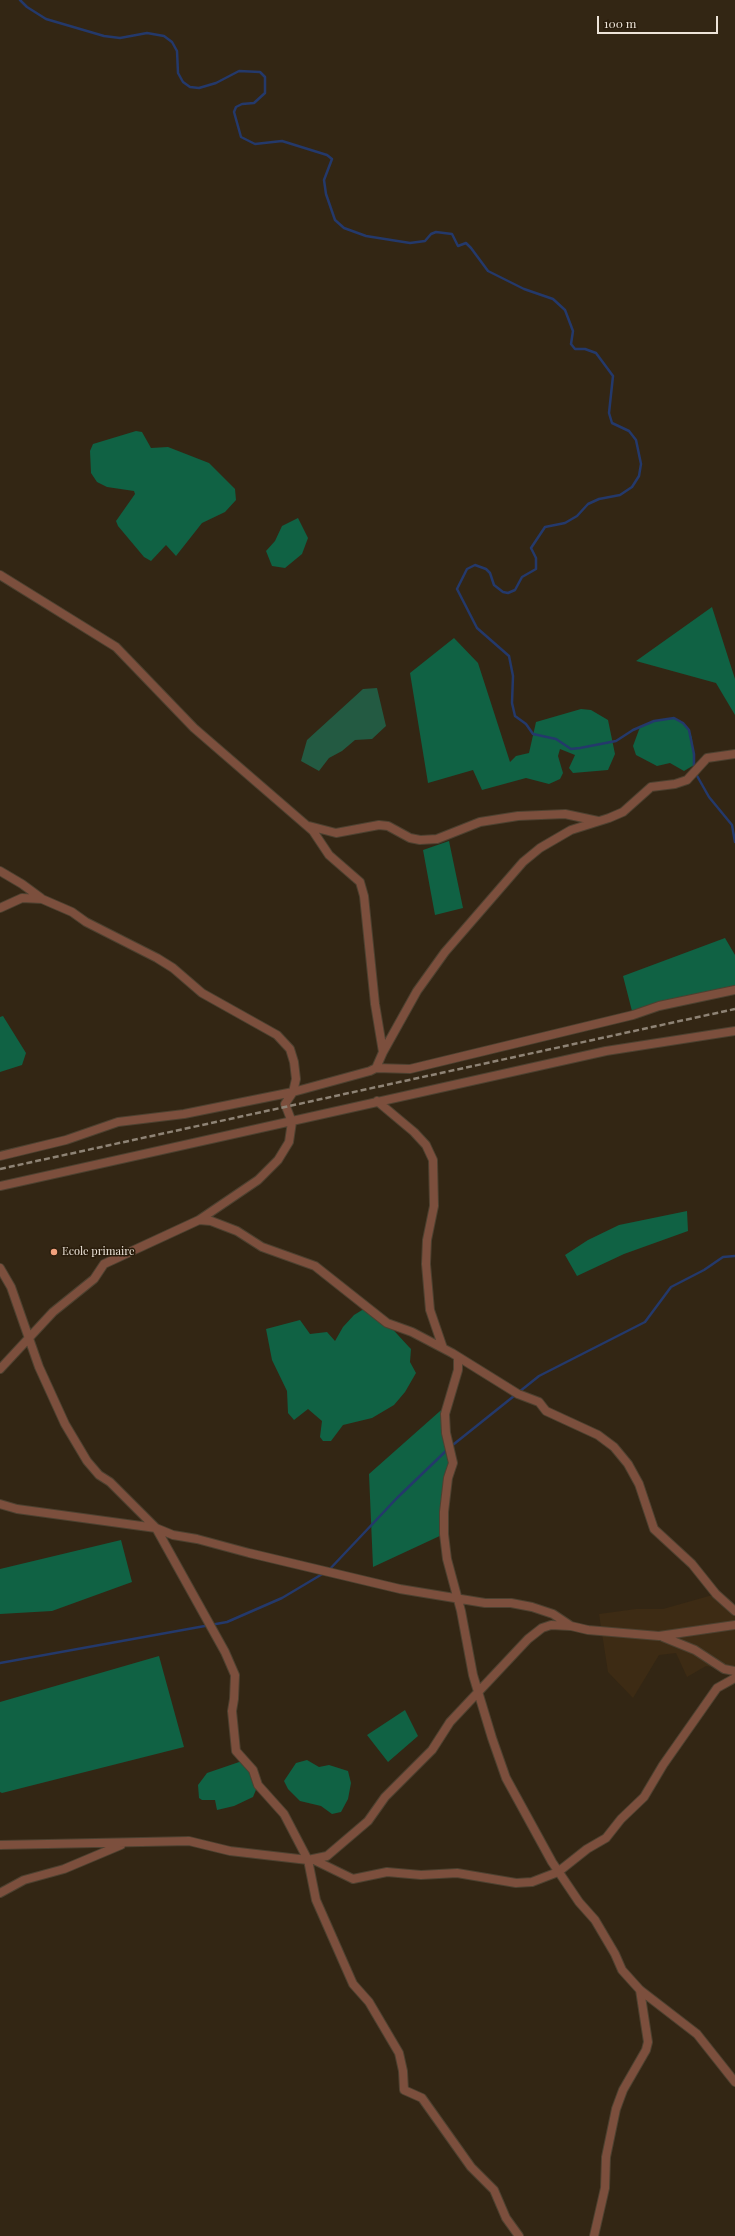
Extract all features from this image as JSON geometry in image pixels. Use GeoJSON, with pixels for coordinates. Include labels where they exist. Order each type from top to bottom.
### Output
{"type":"FeatureCollection","features":[{"type":"Feature","properties":{"kind":"street"},"geometry":{"type":"LineString","coordinates":[[0,575],[116,647],[194,728],[308,826],[329,855],[354,877],[362,888],[375,1004],[383,1052]]}},
{"type":"Feature","properties":{"kind":"street"},"geometry":{"type":"LineString","coordinates":[[376,1068],[383,1052],[418,991],[445,952],[517,868],[540,848],[571,830],[601,821],[623,812],[651,787],[675,784],[687,780],[707,758],[735,754]]}},
{"type":"Feature","properties":{"kind":"street"},"geometry":{"type":"LineString","coordinates":[[308,826],[336,833],[379,825],[388,826],[410,838],[420,840],[437,839],[480,822],[518,816],[565,814],[601,821]]}},
{"type":"Feature","properties":{"kind":"street"},"geometry":{"type":"LineString","coordinates":[[0,871],[22,884],[42,900]]}},
{"type":"Feature","properties":{"kind":"street"},"geometry":{"type":"LineString","coordinates":[[0,908],[22,898],[42,900],[72,912],[90,924],[157,958],[173,968],[202,993],[277,1035],[288,1046],[294,1062],[296,1079],[293,1092],[285,1104],[292,1122],[289,1142],[278,1160],[258,1180],[199,1220],[104,1264],[94,1279],[53,1312],[0,1369]]}},
{"type":"Feature","properties":{"kind":"street"},"geometry":{"type":"LineString","coordinates":[[0,1156],[66,1140],[118,1122],[184,1114],[293,1092],[376,1068],[410,1069],[633,1015],[660,1006],[735,990]]}},
{"type":"Feature","properties":{"kind":"street"},"geometry":{"type":"LineString","coordinates":[[0,1186],[606,1051],[735,1031]]}},
{"type":"Feature","properties":{"kind":"street"},"geometry":{"type":"LineString","coordinates":[[377,1101],[414,1132],[426,1145],[433,1160],[434,1206],[427,1240],[426,1264],[430,1310],[443,1348]]}},
{"type":"Feature","properties":{"kind":"street"},"geometry":{"type":"LineString","coordinates":[[199,1220],[211,1221],[237,1231],[262,1247],[315,1266],[387,1323],[412,1332],[443,1348],[518,1394],[540,1402],[546,1411],[598,1435],[614,1447],[628,1464],[639,1484],[654,1529],[692,1564],[716,1594],[735,1611]]}},
{"type":"Feature","properties":{"kind":"street"},"geometry":{"type":"LineString","coordinates":[[0,1268],[11,1288],[22,1324],[29,1337],[52,1396],[87,1461],[98,1475],[110,1482],[156,1528],[225,1652],[235,1675],[232,1711],[236,1751],[253,1770],[258,1785],[284,1814],[311,1860],[316,1900],[353,1984],[368,2002],[399,2053],[403,2071],[404,2090],[422,2098],[471,2167],[494,2190],[506,2218],[519,2236]]}},
{"type":"Feature","properties":{"kind":"street"},"geometry":{"type":"LineString","coordinates":[[458,1356],[458,1370],[445,1414],[446,1433],[453,1463],[448,1478],[444,1512],[447,1559],[458,1600],[474,1675],[492,1738],[506,1778],[518,1797],[536,1837],[579,1902],[595,1920],[615,1954],[622,1970],[640,1990],[697,2034],[735,2082]]}},
{"type":"Feature","properties":{"kind":"street"},"geometry":{"type":"LineString","coordinates":[[0,1504],[17,1509],[156,1528],[172,1535],[197,1539],[357,1580],[458,1600],[485,1603],[511,1602],[553,1614],[571,1626]]}},
{"type":"Feature","properties":{"kind":"street"},"geometry":{"type":"LineString","coordinates":[[311,1860],[327,1856],[368,1821],[385,1797],[432,1750],[450,1722],[479,1689],[504,1663],[542,1628],[551,1625],[571,1626],[588,1630],[659,1636],[676,1641],[696,1650],[724,1669],[735,1671]]}},
{"type":"Feature","properties":{"kind":"street"},"geometry":{"type":"LineString","coordinates":[[659,1636],[735,1625]]}},
{"type":"Feature","properties":{"kind":"street"},"geometry":{"type":"LineString","coordinates":[[0,1845],[189,1842],[230,1851],[311,1860],[353,1880],[387,1872],[421,1876],[457,1873],[516,1883],[532,1882],[558,1872],[587,1848],[606,1838],[621,1819],[644,1797],[667,1759],[717,1688],[735,1678]]}},
{"type":"Feature","properties":{"kind":"street"},"geometry":{"type":"LineString","coordinates":[[0,1893],[24,1880],[64,1869],[125,1843]]}},
{"type":"Feature","properties":{"kind":"street"},"geometry":{"type":"LineString","coordinates":[[594,2236],[605,2188],[606,2157],[616,2109],[623,2090],[646,2050],[648,2042],[640,1990]]}},
{"type":"Feature","properties":{"kind":"shaded area"},"geometry":{"type":"Polygon","coordinates":[[[716,1594],[735,1611],[735,1671],[706,1666],[687,1677],[676,1653],[659,1655],[633,1698],[608,1672],[599,1614],[636,1609],[663,1609],[716,1594]]]}},
{"type":"Feature","properties":{"kind":"green space"},"geometry":{"type":"Polygon","coordinates":[[[136,431],[142,432],[151,448],[168,447],[209,463],[235,489],[236,500],[225,512],[202,523],[176,556],[166,545],[151,561],[144,557],[118,526],[116,521],[135,494],[134,491],[107,487],[97,482],[91,473],[90,451],[93,444],[136,431]]]}},
{"type":"Feature","properties":{"kind":"green space"},"geometry":{"type":"Polygon","coordinates":[[[298,518],[308,538],[302,554],[285,568],[272,566],[266,551],[275,541],[282,526],[298,518]]]}},
{"type":"Feature","properties":{"kind":"green space"},"geometry":{"type":"Polygon","coordinates":[[[712,607],[735,679],[735,715],[716,683],[636,661],[712,607]]]}},
{"type":"Feature","properties":{"kind":"green space"},"geometry":{"type":"Polygon","coordinates":[[[454,638],[478,663],[510,762],[516,756],[529,753],[536,722],[581,709],[591,710],[608,720],[615,754],[608,770],[573,773],[569,768],[575,755],[560,749],[558,756],[563,773],[560,779],[549,784],[526,778],[482,790],[473,770],[428,783],[410,673],[454,638]]]}},
{"type":"Feature","properties":{"kind":"green space"},"geometry":{"type":"Polygon","coordinates":[[[377,688],[386,726],[372,739],[355,740],[342,751],[329,758],[319,771],[301,761],[307,740],[363,689],[377,688]]]}},
{"type":"Feature","properties":{"kind":"green space"},"geometry":{"type":"Polygon","coordinates":[[[674,718],[683,723],[689,730],[692,738],[694,765],[684,771],[670,763],[657,766],[636,755],[633,746],[640,727],[654,721],[674,718]]]}},
{"type":"Feature","properties":{"kind":"green space"},"geometry":{"type":"Polygon","coordinates":[[[449,841],[463,908],[435,915],[423,850],[449,841]]]}},
{"type":"Feature","properties":{"kind":"green space"},"geometry":{"type":"Polygon","coordinates":[[[725,938],[735,955],[735,990],[633,1015],[623,976],[725,938]]]}},
{"type":"Feature","properties":{"kind":"green space"},"geometry":{"type":"Polygon","coordinates":[[[3,1016],[26,1053],[22,1065],[0,1072],[0,1017],[3,1016]]]}},
{"type":"Feature","properties":{"kind":"green space"},"geometry":{"type":"Polygon","coordinates":[[[687,1211],[688,1231],[624,1254],[577,1276],[565,1255],[588,1240],[619,1225],[687,1211]]]}},
{"type":"Feature","properties":{"kind":"green space"},"geometry":{"type":"Polygon","coordinates":[[[367,1307],[387,1323],[411,1349],[410,1362],[416,1373],[405,1392],[394,1405],[372,1418],[343,1425],[331,1441],[323,1441],[320,1437],[322,1421],[308,1409],[294,1420],[288,1413],[287,1391],[272,1360],[266,1329],[300,1320],[310,1334],[327,1332],[335,1341],[343,1327],[354,1315],[367,1307]]]}},
{"type":"Feature","properties":{"kind":"green space"},"geometry":{"type":"Polygon","coordinates":[[[448,1404],[445,1414],[453,1463],[444,1534],[373,1567],[369,1474],[448,1404]]]}},
{"type":"Feature","properties":{"kind":"green space"},"geometry":{"type":"Polygon","coordinates":[[[121,1540],[132,1582],[52,1611],[0,1614],[0,1569],[121,1540]]]}},
{"type":"Feature","properties":{"kind":"green space"},"geometry":{"type":"Polygon","coordinates":[[[159,1656],[184,1747],[2,1793],[0,1792],[0,1702],[159,1656]]]}},
{"type":"Feature","properties":{"kind":"green space"},"geometry":{"type":"Polygon","coordinates":[[[405,1710],[418,1736],[388,1762],[367,1735],[405,1710]]]}},
{"type":"Feature","properties":{"kind":"green space"},"geometry":{"type":"Polygon","coordinates":[[[245,1760],[258,1785],[253,1797],[234,1806],[217,1810],[215,1800],[202,1800],[199,1798],[198,1785],[207,1773],[245,1760]]]}},
{"type":"Feature","properties":{"kind":"green space"},"geometry":{"type":"Polygon","coordinates":[[[307,1760],[319,1767],[329,1765],[348,1771],[351,1783],[348,1799],[341,1812],[332,1814],[321,1806],[300,1801],[288,1789],[284,1781],[296,1763],[307,1760]]]}},
{"type":"Feature","properties":{"kind":"waterway"},"geometry":{"type":"LineString","coordinates":[[20,0],[27,7],[46,19],[104,36],[120,38],[147,33],[164,36],[172,42],[177,51],[178,73],[183,82],[190,87],[199,88],[216,83],[239,71],[260,72],[265,77],[265,93],[254,103],[242,104],[236,107],[234,112],[241,137],[255,144],[282,141],[327,155],[332,159],[324,180],[326,194],[335,220],[344,228],[366,236],[410,243],[425,241],[431,234],[436,232],[452,234],[458,246],[466,243],[488,271],[524,289],[553,299],[565,310],[573,331],[571,344],[575,349],[585,349],[596,353],[613,376],[609,413],[612,423],[629,431],[636,440],[641,464],[639,476],[632,487],[620,495],[599,499],[588,504],[577,516],[565,523],[545,527],[531,548],[536,558],[536,569],[522,577],[515,590],[508,593],[503,592],[494,585],[490,573],[486,569],[475,565],[467,569],[457,589],[477,628],[509,656],[513,676],[512,703],[515,716],[526,724],[533,734],[556,739],[571,749],[580,748],[616,741],[633,730],[654,721],[674,718],[683,723],[689,730],[694,754],[694,768]]}},
{"type":"Feature","properties":{"kind":"waterway"},"geometry":{"type":"LineString","coordinates":[[696,774],[709,797],[732,825],[735,842]]}},
{"type":"Feature","properties":{"kind":"waterway"},"geometry":{"type":"LineString","coordinates":[[328,1571],[397,1498],[449,1448],[539,1376],[645,1322],[671,1287],[704,1270],[723,1257],[735,1256]]}},
{"type":"Feature","properties":{"kind":"waterway"},"geometry":{"type":"LineString","coordinates":[[0,1663],[227,1622],[282,1598],[324,1573]]}},
{"type":"Feature","properties":{"kind":"railway"},"geometry":{"type":"LineString","coordinates":[[0,1169],[735,1009]]}},
{"type":"Feature","properties":{"kind":"place","name":"Ecole primaire"},"geometry":{"type":"Point","coordinates":[54,1252]}}]}
